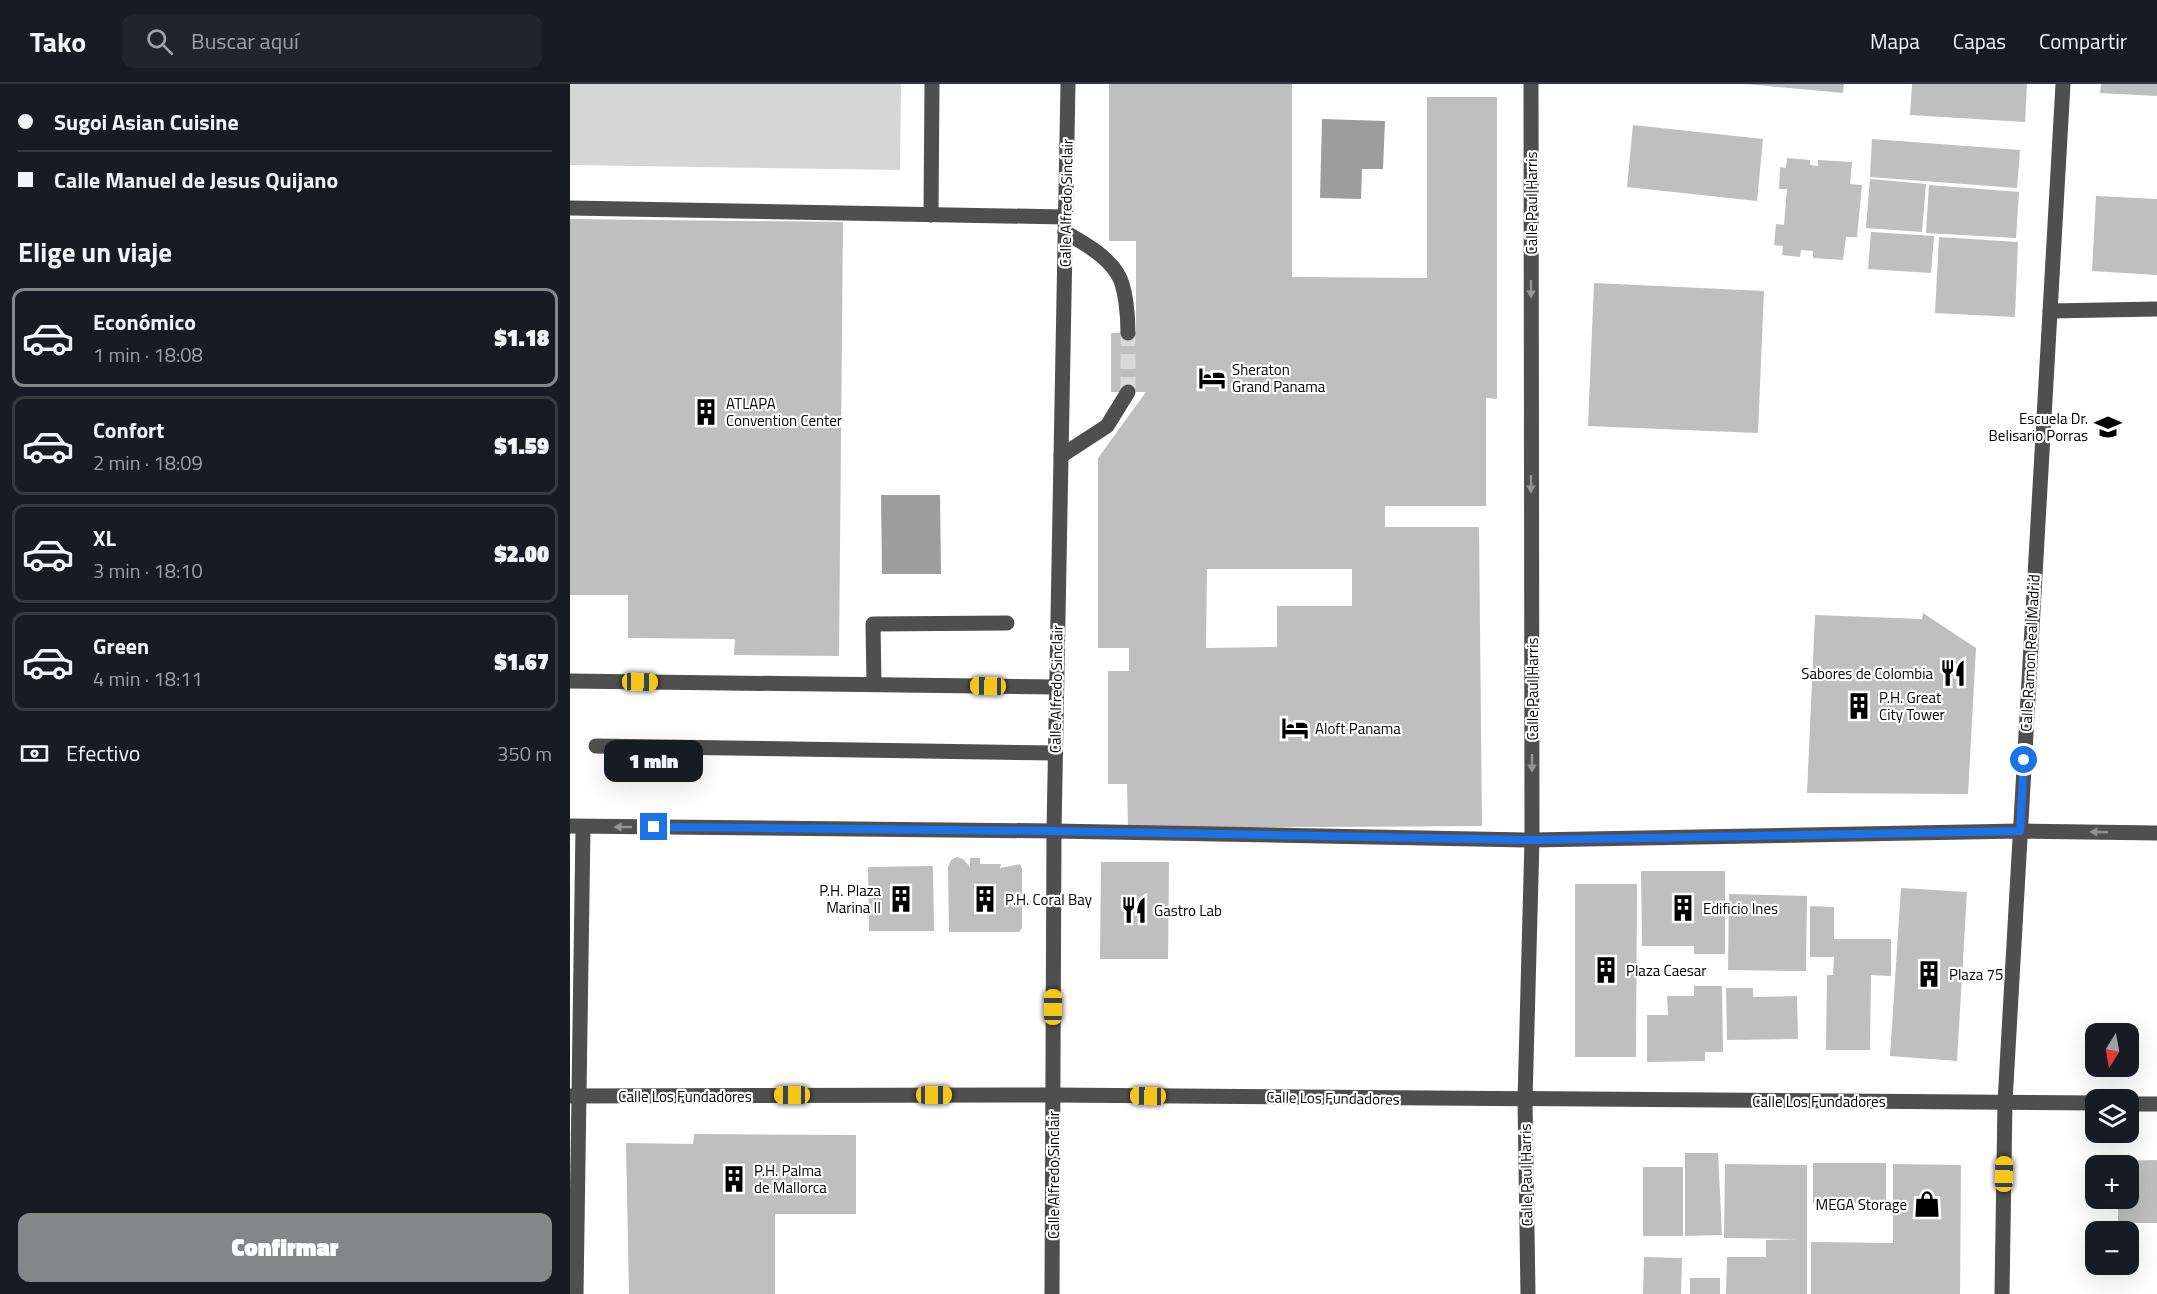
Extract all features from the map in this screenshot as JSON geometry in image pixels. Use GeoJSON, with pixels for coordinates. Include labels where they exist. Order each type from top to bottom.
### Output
{"type":"FeatureCollection","features":[{"type":"Feature","properties":{"kind":"street"},"geometry":{"type":"LineString","coordinates":[[931,215],[932,84]]}},
{"type":"Feature","properties":{"kind":"street","name":"Calle Alfredo Sinclair"},"geometry":{"type":"LineString","coordinates":[[1052,1294],[1055,753],[1068,84]]}},
{"type":"Feature","properties":{"kind":"street","name":"Calle Paul Harris"},"geometry":{"type":"LineString","coordinates":[[1527,1294],[1525,1100],[1532,840],[1531,84]]}},
{"type":"Feature","properties":{"kind":"street","name":"Calle Ramon Real Madrid"},"geometry":{"type":"LineString","coordinates":[[2002,1294],[2005,1102],[2063,84]]}},
{"type":"Feature","properties":{"kind":"street"},"geometry":{"type":"LineString","coordinates":[[570,208],[931,215],[1065,225],[1118,273],[1128,312],[1128,333]]}},
{"type":"Feature","properties":{"kind":"street"},"geometry":{"type":"LineString","coordinates":[[2050,311],[2157,309]]}},
{"type":"Feature","properties":{"kind":"street"},"geometry":{"type":"LineString","coordinates":[[1061,456],[1107,426],[1128,392]]}},
{"type":"Feature","properties":{"kind":"street"},"geometry":{"type":"LineString","coordinates":[[874,684],[873,624],[1007,623]]}},
{"type":"Feature","properties":{"kind":"street"},"geometry":{"type":"LineString","coordinates":[[570,681],[1056,687]]}},
{"type":"Feature","properties":{"kind":"street"},"geometry":{"type":"LineString","coordinates":[[596,746],[1055,753]]}},
{"type":"Feature","properties":{"kind":"street"},"geometry":{"type":"LineString","coordinates":[[576,1294],[574,1096],[577,826],[1054,831],[1532,840],[2020,831],[2157,833]]}},
{"type":"Feature","properties":{"kind":"street","name":"Calle Los Fundadores"},"geometry":{"type":"LineString","coordinates":[[574,1096],[1053,1095],[2085,1103]]}},
{"type":"Feature","properties":{"kind":"street"},"geometry":{"type":"LineString","coordinates":[[2139,1104],[2157,1104]]}},
{"type":"Feature","properties":{"kind":"shaded area"},"geometry":{"type":"Polygon","coordinates":[[[570,84],[901,84],[900,170],[570,165],[570,84]]]}},
{"type":"Feature","properties":{"kind":"shaded area"},"geometry":{"type":"Polygon","coordinates":[[[1322,119],[1385,121],[1383,169],[1362,169],[1361,199],[1320,198],[1322,119]]]}},
{"type":"Feature","properties":{"kind":"shaded area"},"geometry":{"type":"Polygon","coordinates":[[[881,495],[940,495],[941,574],[882,574],[881,495]]]}},
{"type":"Feature","properties":{"kind":"building"},"geometry":{"type":"Polygon","coordinates":[[[1109,84],[1292,84],[1292,277],[1427,278],[1427,97],[1497,97],[1497,399],[1486,398],[1486,506],[1385,506],[1385,527],[1479,527],[1482,826],[1128,828],[1127,784],[1108,784],[1108,671],[1129,671],[1129,648],[1098,648],[1098,458],[1146,392],[1111,392],[1111,333],[1136,332],[1136,241],[1109,241],[1109,84]],[[1207,569],[1206,648],[1277,647],[1277,606],[1352,606],[1352,569],[1207,569]]]}},
{"type":"Feature","properties":{"kind":"building"},"geometry":{"type":"Polygon","coordinates":[[[1745,84],[1844,84],[1843,93],[1745,84]]]}},
{"type":"Feature","properties":{"kind":"building"},"geometry":{"type":"Polygon","coordinates":[[[1912,84],[2027,84],[2025,122],[1910,115],[1912,84]]]}},
{"type":"Feature","properties":{"kind":"building"},"geometry":{"type":"Polygon","coordinates":[[[2101,84],[2157,84],[2157,96],[2100,93],[2101,84]]]}},
{"type":"Feature","properties":{"kind":"building"},"geometry":{"type":"Polygon","coordinates":[[[1633,125],[1763,139],[1757,201],[1627,187],[1633,125]]]}},
{"type":"Feature","properties":{"kind":"building"},"geometry":{"type":"Polygon","coordinates":[[[1872,139],[2020,150],[2017,188],[1870,177],[1872,139]]]}},
{"type":"Feature","properties":{"kind":"building"},"geometry":{"type":"Polygon","coordinates":[[[1787,158],[1810,160],[1810,165],[1818,166],[1818,160],[1852,162],[1850,184],[1862,185],[1857,237],[1846,237],[1843,260],[1813,258],[1813,251],[1801,250],[1800,257],[1782,255],[1783,246],[1774,245],[1776,224],[1784,225],[1787,189],[1779,189],[1780,167],[1786,168],[1787,158]]]}},
{"type":"Feature","properties":{"kind":"building"},"geometry":{"type":"Polygon","coordinates":[[[1870,179],[1926,184],[1922,232],[1866,228],[1870,179]]]}},
{"type":"Feature","properties":{"kind":"building"},"geometry":{"type":"Polygon","coordinates":[[[1929,185],[2019,192],[2016,238],[1926,233],[1929,185]]]}},
{"type":"Feature","properties":{"kind":"building"},"geometry":{"type":"Polygon","coordinates":[[[2096,196],[2157,199],[2157,275],[2092,271],[2096,196]]]}},
{"type":"Feature","properties":{"kind":"building","name":"ATLAPA Convention Center"},"geometry":{"type":"Polygon","coordinates":[[[570,219],[843,222],[839,656],[734,655],[735,639],[628,638],[628,595],[570,595],[570,219]]]}},
{"type":"Feature","properties":{"kind":"building"},"geometry":{"type":"Polygon","coordinates":[[[1871,232],[1934,236],[1931,273],[1868,269],[1871,232]]]}},
{"type":"Feature","properties":{"kind":"building"},"geometry":{"type":"Polygon","coordinates":[[[1939,237],[2018,242],[2015,317],[1935,313],[1939,237]]]}},
{"type":"Feature","properties":{"kind":"building"},"geometry":{"type":"Polygon","coordinates":[[[1594,283],[1764,291],[1758,433],[1588,426],[1594,283]]]}},
{"type":"Feature","properties":{"kind":"building","name":"P.H. Great City Tower"},"geometry":{"type":"Polygon","coordinates":[[[1923,613],[1976,648],[1968,794],[1807,793],[1815,615],[1922,619],[1923,613]]]}},
{"type":"Feature","properties":{"kind":"building","name":"P.H. Coral Bay"},"geometry":{"type":"Polygon","coordinates":[[[957,857],[963,859],[970,867],[970,858],[980,858],[980,864],[1001,864],[1000,868],[1020,864],[1022,869],[1022,928],[1019,932],[949,932],[948,867],[951,860],[957,857]]]}},
{"type":"Feature","properties":{"kind":"building","name":"Gastro Lab"},"geometry":{"type":"Polygon","coordinates":[[[1101,862],[1169,862],[1168,959],[1100,959],[1101,862]]]}},
{"type":"Feature","properties":{"kind":"building","name":"P.H. Plaza Marina II"},"geometry":{"type":"Polygon","coordinates":[[[933,866],[934,931],[869,931],[868,867],[933,866]]]}},
{"type":"Feature","properties":{"kind":"building","name":"Edificio Ines"},"geometry":{"type":"Polygon","coordinates":[[[1641,871],[1725,871],[1725,954],[1694,954],[1694,946],[1642,946],[1641,871]]]}},
{"type":"Feature","properties":{"kind":"building","name":"Plaza Caesar"},"geometry":{"type":"Polygon","coordinates":[[[1575,884],[1637,884],[1636,1057],[1575,1057],[1575,884]]]}},
{"type":"Feature","properties":{"kind":"building","name":"Plaza 75"},"geometry":{"type":"Polygon","coordinates":[[[1901,888],[1967,892],[1957,1061],[1890,1056],[1901,888]]]}},
{"type":"Feature","properties":{"kind":"building"},"geometry":{"type":"Polygon","coordinates":[[[1729,894],[1807,896],[1806,971],[1728,970],[1729,894]]]}},
{"type":"Feature","properties":{"kind":"building"},"geometry":{"type":"Polygon","coordinates":[[[1810,906],[1834,907],[1834,939],[1891,939],[1891,976],[1871,975],[1870,1050],[1826,1050],[1827,975],[1833,975],[1834,957],[1810,957],[1810,906]]]}},
{"type":"Feature","properties":{"kind":"building"},"geometry":{"type":"Polygon","coordinates":[[[1694,986],[1722,986],[1723,1052],[1705,1052],[1705,1061],[1647,1062],[1647,1015],[1668,1015],[1667,996],[1694,996],[1694,986]]]}},
{"type":"Feature","properties":{"kind":"building"},"geometry":{"type":"Polygon","coordinates":[[[1726,988],[1753,988],[1753,997],[1797,996],[1798,1039],[1727,1040],[1726,988]]]}},
{"type":"Feature","properties":{"kind":"building"},"geometry":{"type":"Polygon","coordinates":[[[694,1134],[856,1135],[856,1214],[775,1214],[775,1294],[629,1294],[626,1143],[693,1144],[694,1134]]]}},
{"type":"Feature","properties":{"kind":"building"},"geometry":{"type":"Polygon","coordinates":[[[1685,1153],[1718,1153],[1722,1235],[1685,1236],[1685,1153]]]}},
{"type":"Feature","properties":{"kind":"building"},"geometry":{"type":"Polygon","coordinates":[[[2139,1160],[2157,1160],[2157,1223],[2118,1221],[2118,1209],[2139,1209],[2139,1160]]]}},
{"type":"Feature","properties":{"kind":"building"},"geometry":{"type":"Polygon","coordinates":[[[1813,1163],[1886,1163],[1886,1203],[1813,1203],[1813,1163]]]}},
{"type":"Feature","properties":{"kind":"building"},"geometry":{"type":"Polygon","coordinates":[[[1725,1164],[1807,1165],[1807,1294],[1726,1294],[1727,1257],[1766,1257],[1766,1240],[1798,1239],[1724,1238],[1725,1164]]]}},
{"type":"Feature","properties":{"kind":"building","name":"MEGA Storage"},"geometry":{"type":"Polygon","coordinates":[[[1893,1164],[1961,1165],[1960,1294],[1811,1294],[1811,1242],[1893,1243],[1893,1164]]]}},
{"type":"Feature","properties":{"kind":"building"},"geometry":{"type":"Polygon","coordinates":[[[1643,1167],[1683,1167],[1683,1236],[1643,1236],[1643,1167]]]}},
{"type":"Feature","properties":{"kind":"building"},"geometry":{"type":"Polygon","coordinates":[[[1644,1257],[1682,1258],[1681,1294],[1643,1294],[1644,1257]]]}},
{"type":"Feature","properties":{"kind":"building"},"geometry":{"type":"Polygon","coordinates":[[[1690,1278],[1720,1278],[1720,1294],[1690,1294],[1690,1278]]]}},
{"type":"Feature","properties":{"kind":"tunnel"},"geometry":{"type":"LineString","coordinates":[[1128,333],[1128,392]]}},
{"type":"Feature","properties":{"kind":"place","name":"Sheraton Grand Panama"},"geometry":{"type":"Point","coordinates":[1212,378]}},
{"type":"Feature","properties":{"kind":"place","name":"ATLAPA Convention Center"},"geometry":{"type":"Point","coordinates":[706,412]}},
{"type":"Feature","properties":{"kind":"place","name":"Escuela Dr. Belisario Porras"},"geometry":{"type":"Point","coordinates":[2108,427]}},
{"type":"Feature","properties":{"kind":"place","name":"Sabores de Colombia"},"geometry":{"type":"Point","coordinates":[1953,673]}},
{"type":"Feature","properties":{"kind":"place","name":"P.H. Great City Tower"},"geometry":{"type":"Point","coordinates":[1859,706]}},
{"type":"Feature","properties":{"kind":"place","name":"Aloft Panama"},"geometry":{"type":"Point","coordinates":[1295,728]}},
{"type":"Feature","properties":{"kind":"place","name":"P.H. Plaza Marina II"},"geometry":{"type":"Point","coordinates":[901,899]}},
{"type":"Feature","properties":{"kind":"place","name":"P.H. Coral Bay"},"geometry":{"type":"Point","coordinates":[985,899]}},
{"type":"Feature","properties":{"kind":"place","name":"Edificio Ines"},"geometry":{"type":"Point","coordinates":[1683,908]}},
{"type":"Feature","properties":{"kind":"place","name":"Gastro Lab"},"geometry":{"type":"Point","coordinates":[1134,910]}},
{"type":"Feature","properties":{"kind":"place","name":"Plaza Caesar"},"geometry":{"type":"Point","coordinates":[1606,970]}},
{"type":"Feature","properties":{"kind":"place","name":"Plaza 75"},"geometry":{"type":"Point","coordinates":[1929,974]}},
{"type":"Feature","properties":{"kind":"place","name":"P.H. Palma de Mallorca"},"geometry":{"type":"Point","coordinates":[734,1179]}},
{"type":"Feature","properties":{"kind":"place","name":"MEGA Storage"},"geometry":{"type":"Point","coordinates":[1927,1204]}},
{"type":"Feature","properties":{"kind":"route"},"geometry":{"type":"LineString","coordinates":[[654,827],[1054,831],[1532,840],[2020,831],[2024,760]]}}]}
